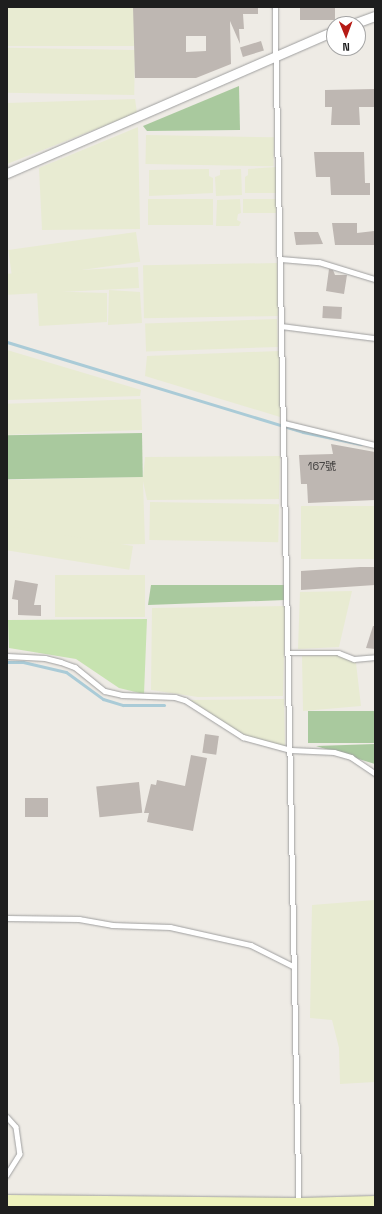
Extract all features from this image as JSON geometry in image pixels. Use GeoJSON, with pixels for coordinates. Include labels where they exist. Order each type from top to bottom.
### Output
{"type":"FeatureCollection","features":[{"type":"Feature","properties":{"kind":"street"},"geometry":{"type":"LineString","coordinates":[[7,173],[326,35]]}},
{"type":"Feature","properties":{"kind":"street"},"geometry":{"type":"LineString","coordinates":[[7,1201],[300,1205],[375,1202]]}},
{"type":"Feature","properties":{"kind":"lane"},"geometry":{"type":"LineString","coordinates":[[275,7],[291,750],[293,966],[300,1205]]}},
{"type":"Feature","properties":{"kind":"lane"},"geometry":{"type":"LineString","coordinates":[[280,259],[319,262],[375,279]]}},
{"type":"Feature","properties":{"kind":"lane"},"geometry":{"type":"LineString","coordinates":[[281,326],[375,338]]}},
{"type":"Feature","properties":{"kind":"lane"},"geometry":{"type":"LineString","coordinates":[[284,423],[321,434],[375,444]]}},
{"type":"Feature","properties":{"kind":"lane"},"geometry":{"type":"LineString","coordinates":[[288,653],[339,653],[354,659],[375,656]]}},
{"type":"Feature","properties":{"kind":"lane"},"geometry":{"type":"LineString","coordinates":[[7,656],[45,658],[61,662],[75,667],[105,691],[122,695],[175,697],[185,700],[243,737],[291,750],[334,752],[351,757],[375,773]]}},
{"type":"Feature","properties":{"kind":"lane"},"geometry":{"type":"LineString","coordinates":[[7,918],[79,919],[112,925],[170,927],[251,945],[293,966]]}},
{"type":"Feature","properties":{"kind":"lane"},"geometry":{"type":"LineString","coordinates":[[7,1117],[16,1127],[20,1154],[7,1175]]}},
{"type":"Feature","properties":{"kind":"green space"},"geometry":{"type":"Polygon","coordinates":[[[7,7],[134,7],[134,46],[7,46],[7,7]]]}},
{"type":"Feature","properties":{"kind":"green space"},"geometry":{"type":"Polygon","coordinates":[[[7,48],[135,50],[134,95],[7,93],[7,48]]]}},
{"type":"Feature","properties":{"kind":"green space"},"geometry":{"type":"Polygon","coordinates":[[[239,86],[240,130],[147,131],[143,126],[239,86]]]}},
{"type":"Feature","properties":{"kind":"green space"},"geometry":{"type":"Polygon","coordinates":[[[135,99],[137,113],[7,164],[7,103],[135,99]]]}},
{"type":"Feature","properties":{"kind":"green space"},"geometry":{"type":"Polygon","coordinates":[[[138,127],[140,229],[42,230],[39,168],[138,127]]]}},
{"type":"Feature","properties":{"kind":"green space"},"geometry":{"type":"Polygon","coordinates":[[[146,135],[274,137],[273,166],[145,164],[146,135]]]}},
{"type":"Feature","properties":{"kind":"green space"},"geometry":{"type":"Polygon","coordinates":[[[276,167],[276,193],[245,193],[245,177],[248,175],[248,169],[276,167]]]}},
{"type":"Feature","properties":{"kind":"green space"},"geometry":{"type":"Polygon","coordinates":[[[209,169],[209,176],[213,178],[213,193],[149,196],[149,170],[209,169]]]}},
{"type":"Feature","properties":{"kind":"green space"},"geometry":{"type":"Polygon","coordinates":[[[241,169],[242,195],[216,196],[215,177],[220,175],[220,170],[241,169]]]}},
{"type":"Feature","properties":{"kind":"green space"},"geometry":{"type":"Polygon","coordinates":[[[148,199],[213,199],[213,225],[148,225],[148,199]]]}},
{"type":"Feature","properties":{"kind":"green space"},"geometry":{"type":"Polygon","coordinates":[[[240,199],[241,213],[238,214],[237,220],[241,222],[239,226],[216,226],[217,200],[240,199]]]}},
{"type":"Feature","properties":{"kind":"green space"},"geometry":{"type":"Polygon","coordinates":[[[243,199],[276,199],[276,213],[243,213],[243,199]]]}},
{"type":"Feature","properties":{"kind":"green space"},"geometry":{"type":"Polygon","coordinates":[[[136,232],[140,262],[12,280],[8,250],[136,232]]]}},
{"type":"Feature","properties":{"kind":"green space"},"geometry":{"type":"Polygon","coordinates":[[[277,263],[278,316],[144,318],[143,265],[277,263]]]}},
{"type":"Feature","properties":{"kind":"green space"},"geometry":{"type":"Polygon","coordinates":[[[138,267],[139,288],[8,295],[7,274],[138,267]]]}},
{"type":"Feature","properties":{"kind":"green space"},"geometry":{"type":"Polygon","coordinates":[[[109,290],[140,292],[142,323],[108,325],[109,290]]]}},
{"type":"Feature","properties":{"kind":"green space"},"geometry":{"type":"Polygon","coordinates":[[[37,291],[107,293],[107,322],[39,326],[37,291]]]}},
{"type":"Feature","properties":{"kind":"green space"},"geometry":{"type":"Polygon","coordinates":[[[277,319],[278,347],[146,352],[145,324],[277,319]]]}},
{"type":"Feature","properties":{"kind":"green space"},"geometry":{"type":"Polygon","coordinates":[[[7,350],[141,390],[140,396],[7,400],[7,350]]]}},
{"type":"Feature","properties":{"kind":"green space"},"geometry":{"type":"Polygon","coordinates":[[[279,351],[280,417],[145,376],[147,356],[279,351]]]}},
{"type":"Feature","properties":{"kind":"green space"},"geometry":{"type":"Polygon","coordinates":[[[141,399],[142,430],[8,435],[7,404],[141,399]]]}},
{"type":"Feature","properties":{"kind":"green space"},"geometry":{"type":"Polygon","coordinates":[[[142,433],[143,477],[8,479],[7,435],[142,433]]]}},
{"type":"Feature","properties":{"kind":"green space"},"geometry":{"type":"Polygon","coordinates":[[[280,456],[279,499],[147,500],[143,481],[145,544],[7,547],[7,480],[143,477],[145,457],[280,456]]]}},
{"type":"Feature","properties":{"kind":"green space"},"geometry":{"type":"Polygon","coordinates":[[[150,502],[279,504],[278,542],[149,540],[150,502]]]}},
{"type":"Feature","properties":{"kind":"green space"},"geometry":{"type":"Polygon","coordinates":[[[301,506],[375,506],[375,559],[301,559],[301,506]]]}},
{"type":"Feature","properties":{"kind":"green space"},"geometry":{"type":"Polygon","coordinates":[[[9,526],[133,546],[129,570],[7,550],[9,526]]]}},
{"type":"Feature","properties":{"kind":"green space"},"geometry":{"type":"Polygon","coordinates":[[[55,575],[145,575],[145,617],[55,617],[55,575]]]}},
{"type":"Feature","properties":{"kind":"green space"},"geometry":{"type":"Polygon","coordinates":[[[151,585],[284,585],[285,600],[148,605],[151,585]]]}},
{"type":"Feature","properties":{"kind":"green space"},"geometry":{"type":"Polygon","coordinates":[[[352,591],[339,647],[298,649],[300,592],[352,591]]]}},
{"type":"Feature","properties":{"kind":"green space"},"geometry":{"type":"Polygon","coordinates":[[[285,606],[283,696],[198,697],[151,690],[152,608],[285,606]]]}},
{"type":"Feature","properties":{"kind":"green space"},"geometry":{"type":"Polygon","coordinates":[[[147,619],[144,694],[119,688],[76,659],[9,648],[8,620],[147,619]]]}},
{"type":"Feature","properties":{"kind":"green space"},"geometry":{"type":"Polygon","coordinates":[[[339,655],[356,663],[361,706],[303,711],[302,656],[339,655]]]}},
{"type":"Feature","properties":{"kind":"green space"},"geometry":{"type":"Polygon","coordinates":[[[284,699],[285,749],[242,734],[189,700],[284,699]]]}},
{"type":"Feature","properties":{"kind":"green space"},"geometry":{"type":"Polygon","coordinates":[[[308,711],[375,711],[375,743],[308,743],[308,711]]]}},
{"type":"Feature","properties":{"kind":"green space"},"geometry":{"type":"Polygon","coordinates":[[[375,744],[375,764],[316,746],[375,744]]]}},
{"type":"Feature","properties":{"kind":"green space"},"geometry":{"type":"Polygon","coordinates":[[[375,900],[375,1082],[340,1084],[339,1048],[332,1020],[310,1018],[312,905],[375,900]]]}},
{"type":"Feature","properties":{"kind":"building"},"geometry":{"type":"Polygon","coordinates":[[[133,7],[258,7],[258,14],[243,14],[244,29],[239,29],[240,44],[230,21],[231,64],[196,78],[135,78],[133,7]],[[186,36],[186,52],[206,51],[206,36],[186,36]]]}},
{"type":"Feature","properties":{"kind":"building"},"geometry":{"type":"Polygon","coordinates":[[[300,7],[335,7],[335,16],[326,16],[326,20],[300,20],[300,7]]]}},
{"type":"Feature","properties":{"kind":"building"},"geometry":{"type":"Polygon","coordinates":[[[261,41],[264,51],[243,57],[240,47],[261,41]]]}},
{"type":"Feature","properties":{"kind":"building"},"geometry":{"type":"Polygon","coordinates":[[[375,89],[375,107],[359,107],[360,125],[331,125],[332,107],[325,107],[325,90],[375,89]]]}},
{"type":"Feature","properties":{"kind":"building"},"geometry":{"type":"Polygon","coordinates":[[[314,152],[364,152],[365,183],[370,183],[370,195],[331,195],[330,177],[316,177],[314,152]]]}},
{"type":"Feature","properties":{"kind":"building"},"geometry":{"type":"Polygon","coordinates":[[[332,223],[357,223],[357,233],[374,231],[375,245],[335,245],[332,223]]]}},
{"type":"Feature","properties":{"kind":"building"},"geometry":{"type":"Polygon","coordinates":[[[294,232],[318,232],[323,244],[296,245],[294,232]]]}},
{"type":"Feature","properties":{"kind":"building"},"geometry":{"type":"Polygon","coordinates":[[[329,269],[333,270],[335,275],[347,275],[344,294],[326,291],[329,269]]]}},
{"type":"Feature","properties":{"kind":"building"},"geometry":{"type":"Polygon","coordinates":[[[323,306],[342,307],[341,319],[322,318],[323,306]]]}},
{"type":"Feature","properties":{"kind":"building"},"geometry":{"type":"Polygon","coordinates":[[[331,444],[375,452],[375,500],[308,503],[307,484],[301,484],[299,455],[333,454],[331,444]]]}},
{"type":"Feature","properties":{"kind":"building"},"geometry":{"type":"Polygon","coordinates":[[[375,567],[375,585],[301,590],[301,571],[375,567]]]}},
{"type":"Feature","properties":{"kind":"building"},"geometry":{"type":"Polygon","coordinates":[[[15,580],[38,584],[34,605],[41,605],[41,616],[18,615],[18,600],[12,599],[15,580]]]}},
{"type":"Feature","properties":{"kind":"building"},"geometry":{"type":"Polygon","coordinates":[[[373,626],[375,626],[375,649],[366,648],[373,626]]]}},
{"type":"Feature","properties":{"kind":"building"},"geometry":{"type":"Polygon","coordinates":[[[205,734],[219,736],[216,755],[202,753],[205,734]]]}},
{"type":"Feature","properties":{"kind":"building"},"geometry":{"type":"Polygon","coordinates":[[[191,755],[207,758],[193,831],[147,822],[149,813],[144,813],[151,784],[156,785],[157,780],[185,786],[191,755]]]}},
{"type":"Feature","properties":{"kind":"building"},"geometry":{"type":"Polygon","coordinates":[[[139,782],[142,813],[99,817],[96,786],[139,782]]]}},
{"type":"Feature","properties":{"kind":"building"},"geometry":{"type":"Polygon","coordinates":[[[25,798],[48,798],[48,817],[25,817],[25,798]]]}},
{"type":"Feature","properties":{"kind":"waterway"},"geometry":{"type":"LineString","coordinates":[[7,342],[303,432],[361,444]]}},
{"type":"Feature","properties":{"kind":"waterway"},"geometry":{"type":"LineString","coordinates":[[7,662],[23,662],[66,672],[103,699],[123,705],[164,705]]}}]}
